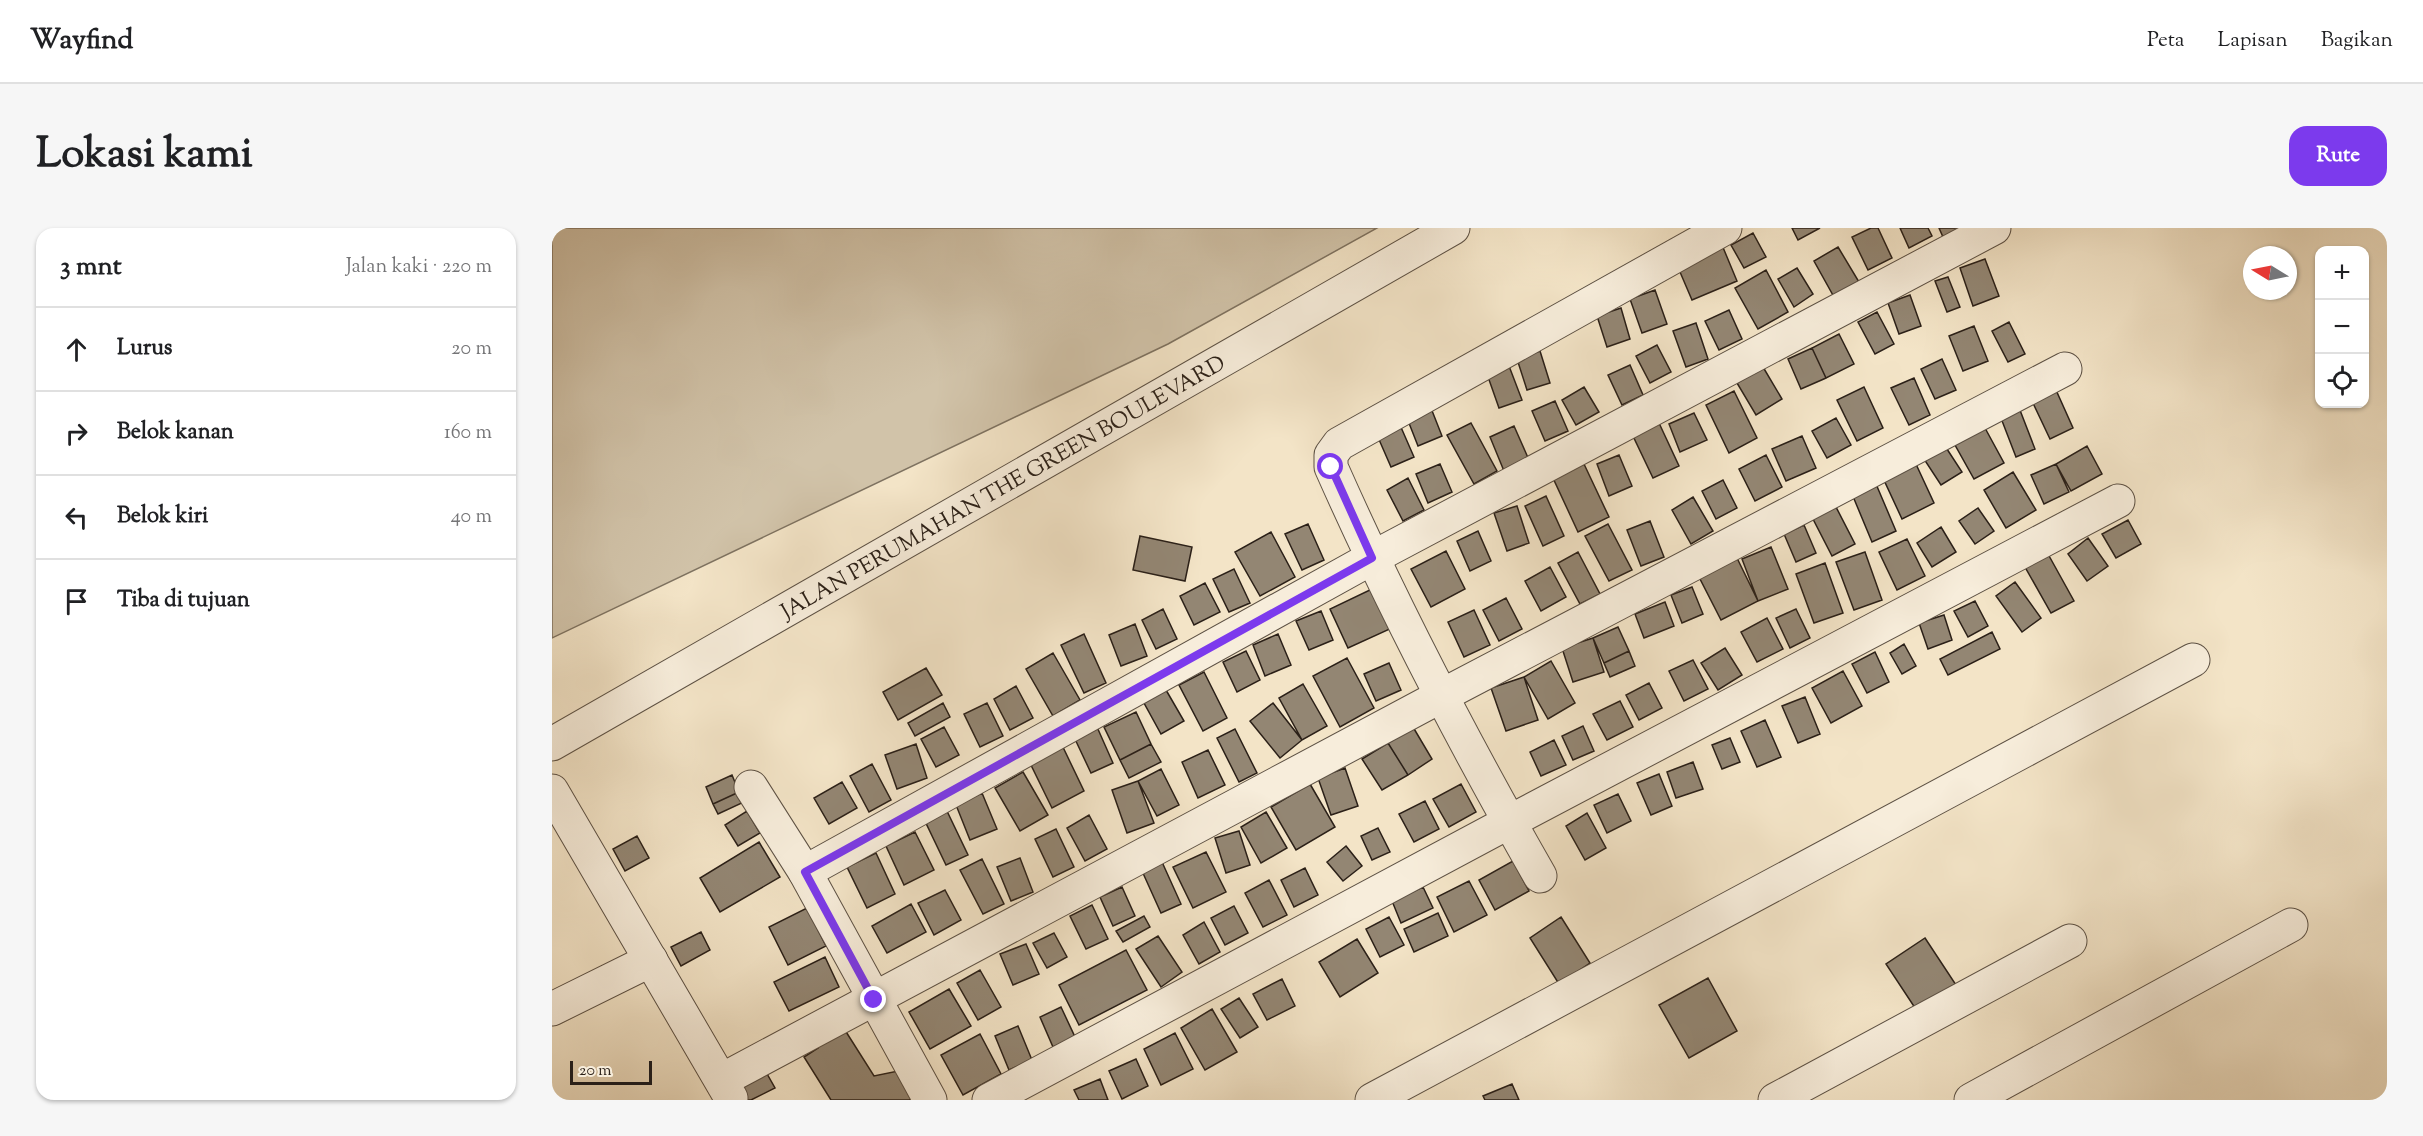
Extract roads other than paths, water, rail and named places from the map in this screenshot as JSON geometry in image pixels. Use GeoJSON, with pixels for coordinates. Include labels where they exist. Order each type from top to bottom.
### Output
{"type":"FeatureCollection","features":[{"type":"Feature","properties":{"kind":"street","name":"JALAN PERUMAHAN THE GREEN BOULEVARD"},"geometry":{"type":"LineString","coordinates":[[552,744],[1453,228]]}},
{"type":"Feature","properties":{"kind":"street"},"geometry":{"type":"LineString","coordinates":[[1540,876],[1441,696],[1372,558],[1331,467],[1331,455],[1339,444],[1725,228]]}},
{"type":"Feature","properties":{"kind":"street"},"geometry":{"type":"LineString","coordinates":[[805,872],[1372,558],[1994,228]]}},
{"type":"Feature","properties":{"kind":"street"},"geometry":{"type":"LineString","coordinates":[[556,806],[651,960],[727,1090],[874,1000],[1441,696],[2065,369]]}},
{"type":"Feature","properties":{"kind":"street"},"geometry":{"type":"LineString","coordinates":[[989,1100],[1509,822],[2118,501]]}},
{"type":"Feature","properties":{"kind":"street"},"geometry":{"type":"LineString","coordinates":[[1372,1100],[2193,660]]}},
{"type":"Feature","properties":{"kind":"street"},"geometry":{"type":"LineString","coordinates":[[751,787],[805,872],[930,1100]]}},
{"type":"Feature","properties":{"kind":"street"},"geometry":{"type":"LineString","coordinates":[[1971,1100],[2291,925]]}},
{"type":"Feature","properties":{"kind":"street"},"geometry":{"type":"LineString","coordinates":[[1775,1100],[2070,941]]}},
{"type":"Feature","properties":{"kind":"street"},"geometry":{"type":"LineString","coordinates":[[552,1009],[651,960]]}}]}
